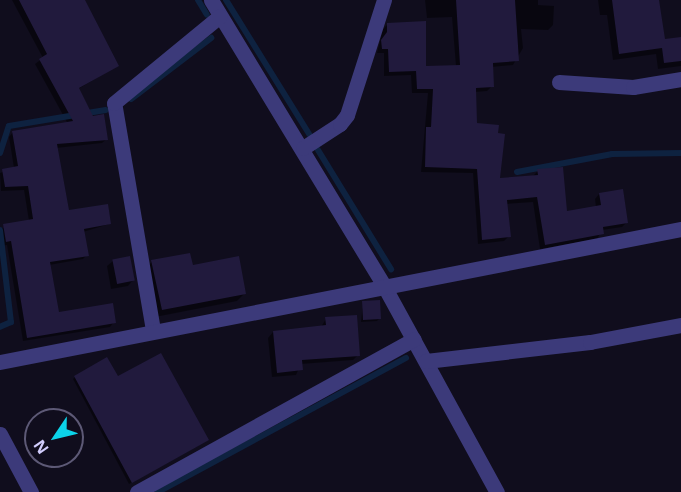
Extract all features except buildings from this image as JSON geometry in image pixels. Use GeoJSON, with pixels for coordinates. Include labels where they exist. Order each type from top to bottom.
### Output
{"type":"FeatureCollection","features":[{"type":"Feature","properties":{"kind":"street"},"geometry":{"type":"LineString","coordinates":[[211,0],[303,148],[384,286],[497,492]]}},
{"type":"Feature","properties":{"kind":"street"},"geometry":{"type":"LineString","coordinates":[[303,148],[340,124],[347,115],[384,0]]}},
{"type":"Feature","properties":{"kind":"street"},"geometry":{"type":"LineString","coordinates":[[153,330],[114,103],[220,16]]}},
{"type":"Feature","properties":{"kind":"street"},"geometry":{"type":"LineString","coordinates":[[559,82],[633,87],[681,79]]}},
{"type":"Feature","properties":{"kind":"street"},"geometry":{"type":"LineString","coordinates":[[0,362],[153,330],[681,229]]}},
{"type":"Feature","properties":{"kind":"street"},"geometry":{"type":"LineString","coordinates":[[426,361],[590,342],[681,325]]}},
{"type":"Feature","properties":{"kind":"street"},"geometry":{"type":"LineString","coordinates":[[137,492],[414,339]]}},
{"type":"Feature","properties":{"kind":"street"},"geometry":{"type":"LineString","coordinates":[[0,434],[31,492]]}},
{"type":"Feature","properties":{"kind":"waterway"},"geometry":{"type":"LineString","coordinates":[[198,0],[207,15]]}},
{"type":"Feature","properties":{"kind":"waterway"},"geometry":{"type":"LineString","coordinates":[[226,0],[309,134]]}},
{"type":"Feature","properties":{"kind":"waterway"},"geometry":{"type":"LineString","coordinates":[[131,99],[211,38]]}},
{"type":"Feature","properties":{"kind":"waterway"},"geometry":{"type":"LineString","coordinates":[[0,153],[9,126],[106,110]]}},
{"type":"Feature","properties":{"kind":"waterway"},"geometry":{"type":"LineString","coordinates":[[318,150],[391,269]]}},
{"type":"Feature","properties":{"kind":"waterway"},"geometry":{"type":"LineString","coordinates":[[517,172],[612,154],[681,153]]}},
{"type":"Feature","properties":{"kind":"waterway"},"geometry":{"type":"LineString","coordinates":[[0,230],[11,322],[0,327]]}},
{"type":"Feature","properties":{"kind":"waterway"},"geometry":{"type":"LineString","coordinates":[[158,492],[406,358]]}}]}
